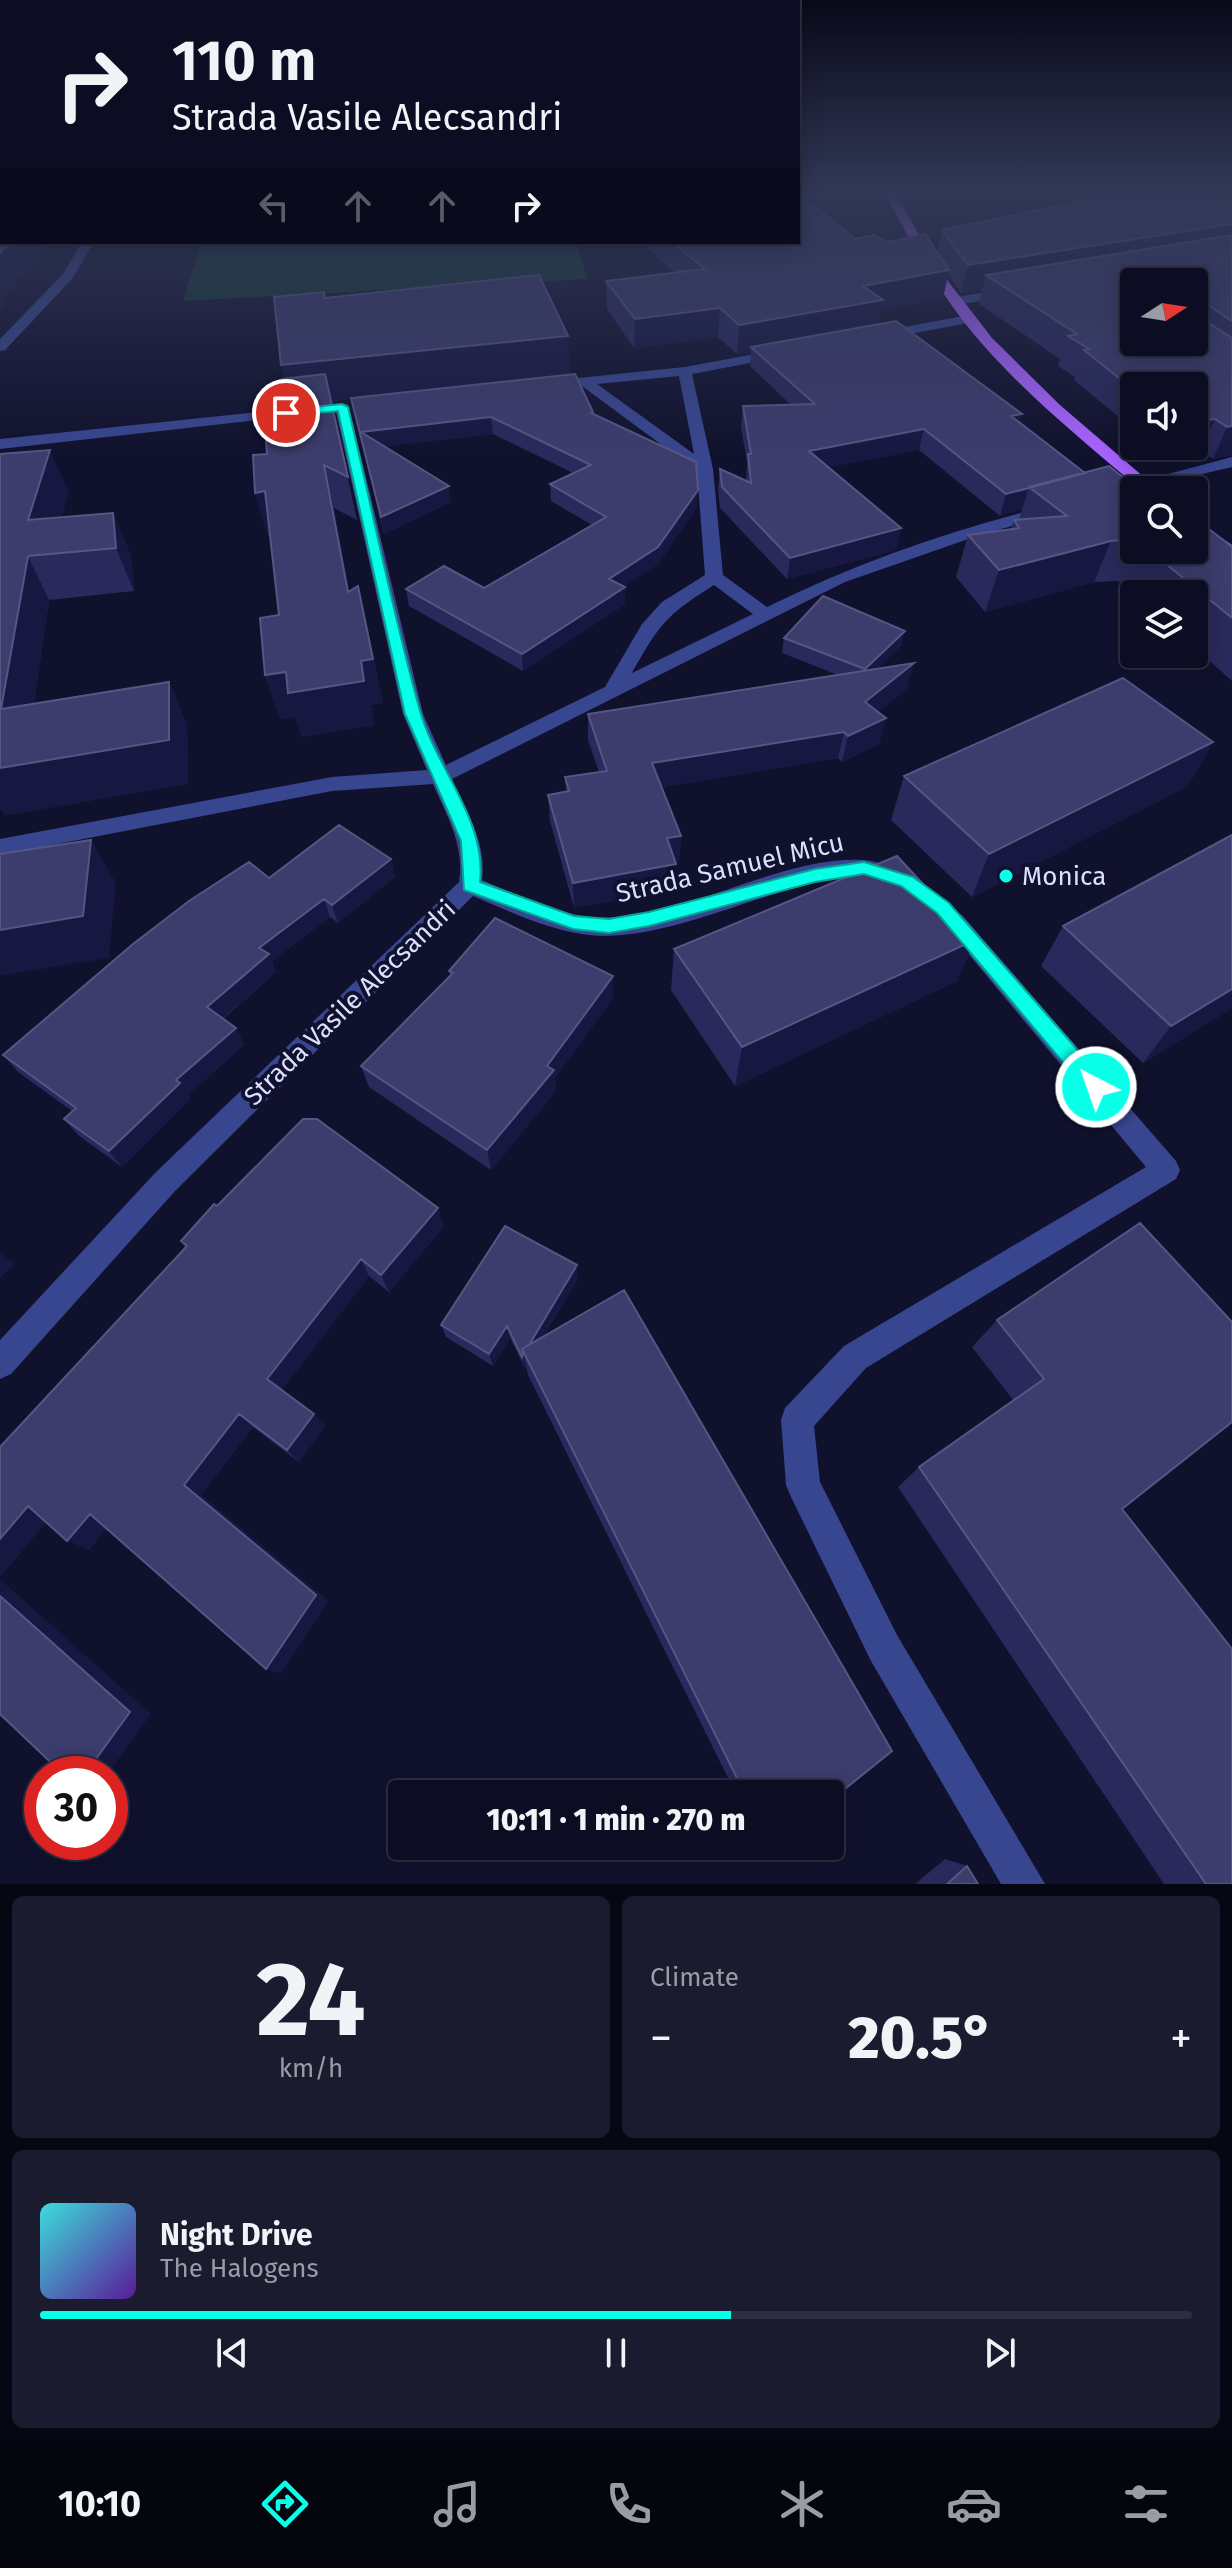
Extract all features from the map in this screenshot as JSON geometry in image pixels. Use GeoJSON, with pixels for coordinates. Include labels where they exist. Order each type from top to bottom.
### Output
{"type":"FeatureCollection","features":[{"type":"Feature","properties":{"kind":"main road"},"geometry":{"type":"LineString","coordinates":[[940,280],[969,319],[1038,391],[1135,476]]}},
{"type":"Feature","properties":{"kind":"main road"},"geometry":{"type":"LineString","coordinates":[[1208,535],[1232,553]]}},
{"type":"Feature","properties":{"kind":"street"},"geometry":{"type":"LineString","coordinates":[[0,347],[64,280]]}},
{"type":"Feature","properties":{"kind":"street"},"geometry":{"type":"LineString","coordinates":[[956,301],[1024,290]]}},
{"type":"Feature","properties":{"kind":"street"},"geometry":{"type":"LineString","coordinates":[[869,337],[969,319]]}},
{"type":"Feature","properties":{"kind":"street"},"geometry":{"type":"LineString","coordinates":[[539,386],[685,371],[792,351]]}},
{"type":"Feature","properties":{"kind":"street"},"geometry":{"type":"LineString","coordinates":[[685,371],[705,469],[714,577],[766,615]]}},
{"type":"Feature","properties":{"kind":"street"},"geometry":{"type":"LineString","coordinates":[[584,381],[705,469]]}},
{"type":"Feature","properties":{"kind":"street"},"geometry":{"type":"LineString","coordinates":[[0,444],[335,408],[413,714],[441,776]]}},
{"type":"Feature","properties":{"kind":"street"},"geometry":{"type":"LineString","coordinates":[[1184,476],[1232,462]]}},
{"type":"Feature","properties":{"kind":"street"},"geometry":{"type":"LineString","coordinates":[[1091,499],[1120,493]]}},
{"type":"Feature","properties":{"kind":"street"},"geometry":{"type":"LineString","coordinates":[[0,847],[332,784],[441,776],[839,578],[971,532],[1061,507]]}},
{"type":"Feature","properties":{"kind":"street"},"geometry":{"type":"LineString","coordinates":[[612,691],[648,628],[668,606],[714,577]]}},
{"type":"Feature","properties":{"kind":"street","name":"Strada Vasile Alecsandri"},"geometry":{"type":"LineString","coordinates":[[0,1363],[166,1181],[470,885],[473,864],[469,841],[441,776]]}},
{"type":"Feature","properties":{"kind":"street","name":"Strada Samuel Micu"},"geometry":{"type":"LineString","coordinates":[[470,885],[573,922],[609,926],[649,919],[815,876],[864,868],[907,881],[919,890]]}},
{"type":"Feature","properties":{"kind":"street"},"geometry":{"type":"LineString","coordinates":[[943,908],[1166,1170],[855,1357],[797,1420],[803,1485],[884,1648],[1024,1884]]}},
{"type":"Feature","properties":{"kind":"green space"},"geometry":{"type":"Polygon","coordinates":[[[189,280],[570,280],[183,301],[189,280]]]}},
{"type":"Feature","properties":{"kind":"building"},"geometry":{"type":"Polygon","coordinates":[[[493,280],[541,280],[568,336],[281,365],[274,297],[324,292],[325,298],[493,280]]]}},
{"type":"Feature","properties":{"kind":"building"},"geometry":{"type":"Polygon","coordinates":[[[896,280],[863,286],[883,300],[739,325],[720,308],[635,319],[606,281],[896,280]]]}},
{"type":"Feature","properties":{"kind":"building"},"geometry":{"type":"Polygon","coordinates":[[[994,280],[1120,280],[1120,356],[1208,356],[1208,323],[1232,338],[1232,426],[1227,427],[1215,419],[1208,420],[1208,372],[1120,372],[1120,379],[1084,350],[1089,349],[1068,336],[1077,334],[994,280]]]}},
{"type":"Feature","properties":{"kind":"building"},"geometry":{"type":"Polygon","coordinates":[[[1208,280],[1232,280],[1232,321],[1208,305],[1208,280]]]}},
{"type":"Feature","properties":{"kind":"building"},"geometry":{"type":"Polygon","coordinates":[[[896,321],[1022,414],[1011,416],[1085,473],[1006,494],[924,429],[809,451],[901,528],[790,558],[722,487],[720,469],[751,483],[748,454],[751,454],[743,406],[815,404],[751,347],[896,321]]]}},
{"type":"Feature","properties":{"kind":"building"},"geometry":{"type":"Polygon","coordinates":[[[325,374],[348,477],[324,465],[348,592],[358,586],[373,659],[361,661],[364,681],[288,693],[286,672],[265,675],[260,618],[279,615],[265,491],[255,493],[253,455],[267,454],[263,403],[285,401],[282,379],[325,374]]]}},
{"type":"Feature","properties":{"kind":"building"},"geometry":{"type":"Polygon","coordinates":[[[575,374],[591,413],[696,462],[698,490],[658,547],[609,579],[625,587],[522,654],[406,589],[444,566],[484,588],[606,517],[550,484],[591,465],[491,417],[361,432],[449,486],[381,517],[351,398],[575,374]]]}},
{"type":"Feature","properties":{"kind":"building"},"geometry":{"type":"Polygon","coordinates":[[[50,450],[28,520],[113,513],[116,548],[28,556],[1,709],[169,682],[169,740],[0,768],[0,454],[50,450]]]}},
{"type":"Feature","properties":{"kind":"building"},"geometry":{"type":"Polygon","coordinates":[[[1109,466],[1122,476],[1120,540],[999,570],[968,535],[1019,528],[1014,520],[1067,516],[1029,487],[1109,466]]]}},
{"type":"Feature","properties":{"kind":"building"},"geometry":{"type":"Polygon","coordinates":[[[1208,529],[1232,547],[1232,618],[1208,598],[1208,580],[1186,580],[1166,564],[1208,564],[1208,529]]]}},
{"type":"Feature","properties":{"kind":"building"},"geometry":{"type":"Polygon","coordinates":[[[823,596],[905,631],[865,669],[784,638],[823,596]]]}},
{"type":"Feature","properties":{"kind":"building"},"geometry":{"type":"Polygon","coordinates":[[[914,663],[865,702],[886,718],[848,736],[844,732],[652,763],[681,836],[667,838],[676,864],[573,883],[548,795],[569,791],[565,777],[607,771],[588,714],[914,663]]]}},
{"type":"Feature","properties":{"kind":"building"},"geometry":{"type":"Polygon","coordinates":[[[1123,678],[1213,742],[989,854],[904,776],[1123,678]]]}},
{"type":"Feature","properties":{"kind":"building"},"geometry":{"type":"Polygon","coordinates":[[[339,825],[391,859],[332,905],[324,899],[259,948],[269,954],[207,1007],[236,1028],[176,1080],[180,1083],[109,1151],[64,1119],[76,1108],[3,1055],[133,944],[189,901],[249,862],[269,878],[339,825]]]}},
{"type":"Feature","properties":{"kind":"building"},"geometry":{"type":"Polygon","coordinates":[[[1232,835],[1232,989],[1171,1026],[1063,926],[1232,835]]]}},
{"type":"Feature","properties":{"kind":"building"},"geometry":{"type":"Polygon","coordinates":[[[91,840],[83,916],[0,930],[0,854],[91,840]]]}},
{"type":"Feature","properties":{"kind":"building"},"geometry":{"type":"Polygon","coordinates":[[[897,856],[975,940],[742,1047],[674,949],[897,856]]]}},
{"type":"Feature","properties":{"kind":"building"},"geometry":{"type":"Polygon","coordinates":[[[495,918],[613,976],[547,1066],[554,1070],[487,1150],[361,1066],[453,973],[449,971],[495,918]]]}},
{"type":"Feature","properties":{"kind":"building"},"geometry":{"type":"Polygon","coordinates":[[[303,1119],[317,1119],[438,1208],[381,1275],[361,1259],[267,1379],[314,1414],[287,1450],[239,1414],[184,1485],[316,1595],[266,1669],[90,1514],[67,1541],[28,1506],[0,1539],[0,1447],[187,1246],[181,1241],[214,1204],[217,1206],[303,1119]]]}},
{"type":"Feature","properties":{"kind":"building"},"geometry":{"type":"Polygon","coordinates":[[[1140,1223],[1232,1322],[1232,1422],[1122,1509],[1232,1649],[1232,1884],[1206,1884],[919,1467],[1044,1379],[997,1320],[1140,1223]]]}},
{"type":"Feature","properties":{"kind":"building"},"geometry":{"type":"Polygon","coordinates":[[[505,1226],[577,1265],[529,1345],[522,1349],[522,1357],[507,1326],[489,1354],[441,1325],[505,1226]]]}},
{"type":"Feature","properties":{"kind":"building"},"geometry":{"type":"Polygon","coordinates":[[[624,1290],[892,1751],[844,1790],[844,1780],[738,1780],[522,1349],[624,1290]]]}},
{"type":"Feature","properties":{"kind":"building"},"geometry":{"type":"Polygon","coordinates":[[[0,1596],[130,1712],[98,1756],[44,1756],[0,1714],[0,1596]]]}},
{"type":"Feature","properties":{"kind":"building"},"geometry":{"type":"Polygon","coordinates":[[[967,1866],[978,1884],[947,1884],[967,1866]]]}},
{"type":"Feature","properties":{"kind":"place","name":"Monica"},"geometry":{"type":"Point","coordinates":[1006,876]}},
{"type":"Feature","properties":{"kind":"route"},"geometry":{"type":"LineString","coordinates":[[286,413],[342,407],[413,714],[469,841],[473,864],[470,885],[573,922],[609,926],[649,919],[815,876],[864,868],[907,881],[943,908],[1096,1087]]}}]}
